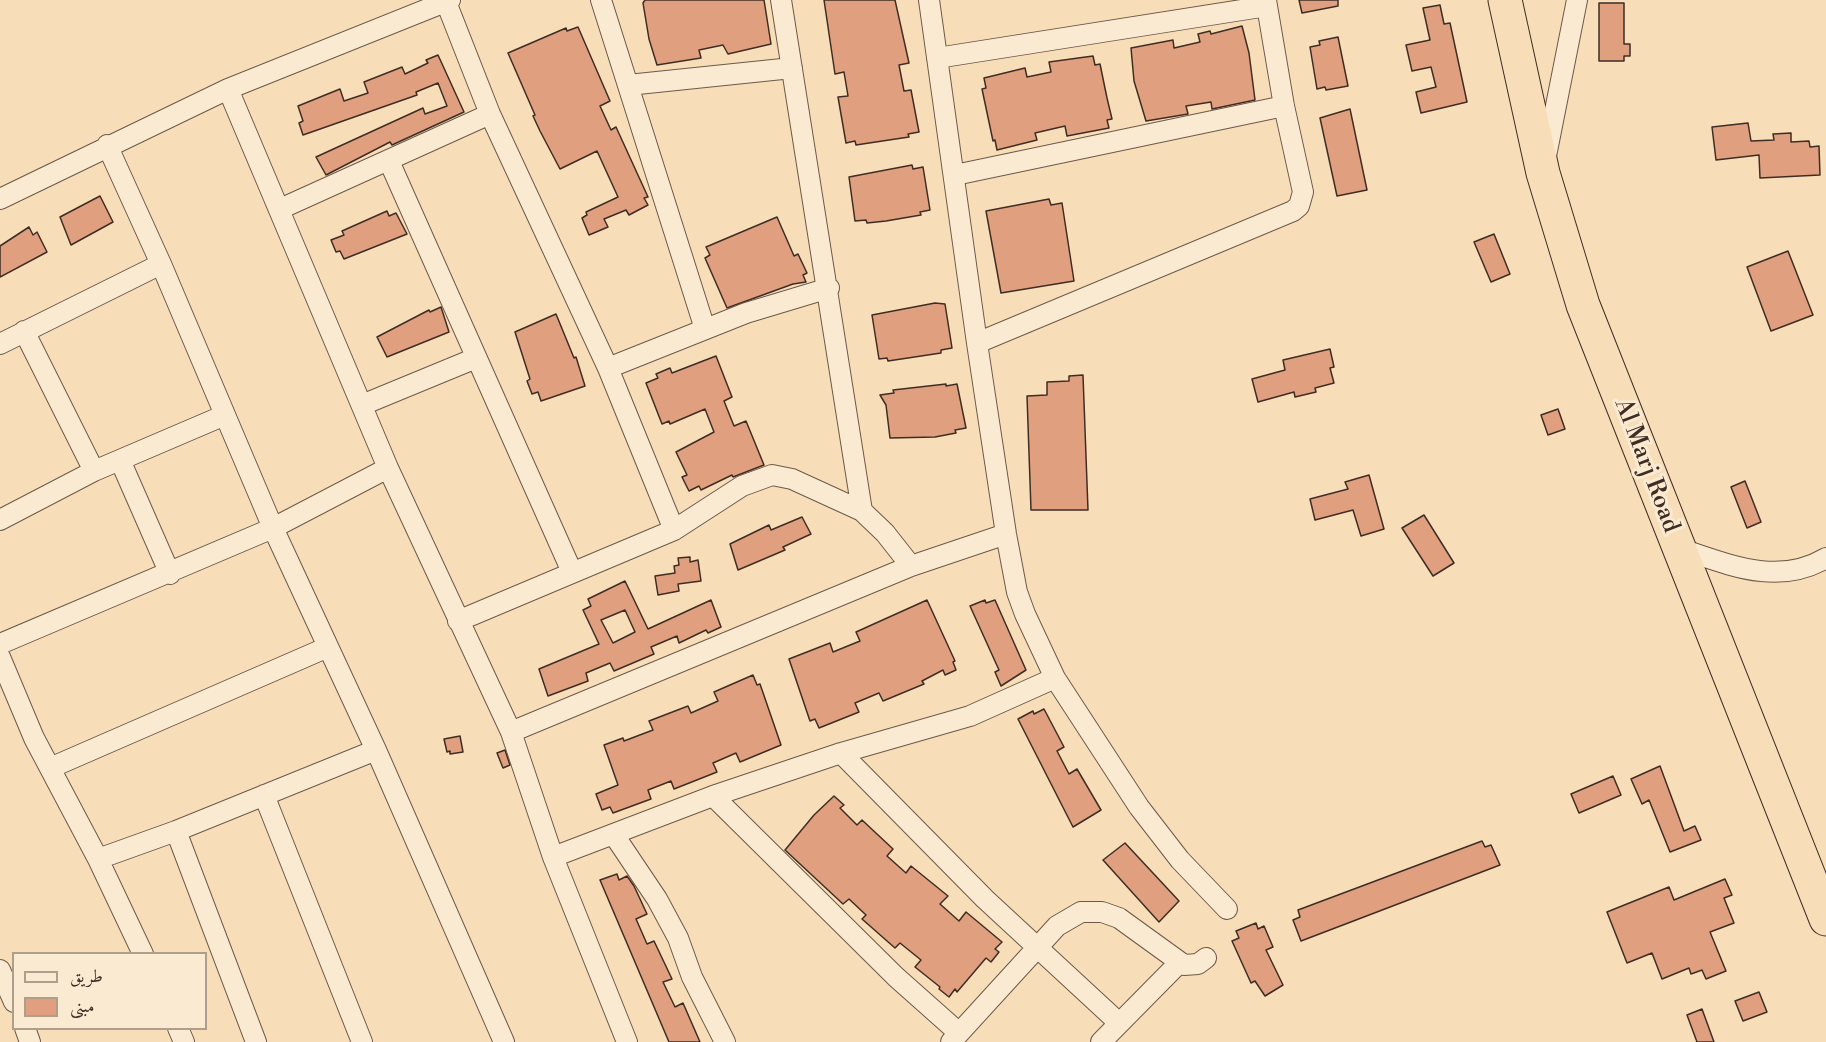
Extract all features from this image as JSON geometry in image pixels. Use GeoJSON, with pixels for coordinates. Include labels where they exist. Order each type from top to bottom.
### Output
{"type":"FeatureCollection","features":[{"type":"Feature","properties":{"kind":"highway","name":"Al Marj Road"},"geometry":{"type":"LineString","coordinates":[[1505,0],[1543,173],[1583,305],[1826,919]]}},
{"type":"Feature","properties":{"kind":"street"},"geometry":{"type":"LineString","coordinates":[[601,0],[705,328]]}},
{"type":"Feature","properties":{"kind":"street"},"geometry":{"type":"LineString","coordinates":[[781,0],[829,288],[862,511]]}},
{"type":"Feature","properties":{"kind":"street"},"geometry":{"type":"LineString","coordinates":[[929,0],[1006,534],[1025,614],[1055,678],[1139,807],[1180,860],[1227,909]]}},
{"type":"Feature","properties":{"kind":"street"},"geometry":{"type":"LineString","coordinates":[[1543,173],[1577,0]]}},
{"type":"Feature","properties":{"kind":"street"},"geometry":{"type":"LineString","coordinates":[[0,199],[107,145],[228,89],[448,1],[490,114],[608,368],[674,530]]}},
{"type":"Feature","properties":{"kind":"street"},"geometry":{"type":"LineString","coordinates":[[937,58],[1267,3],[1284,106],[1303,192],[1299,206],[1293,211],[977,343]]}},
{"type":"Feature","properties":{"kind":"street"},"geometry":{"type":"LineString","coordinates":[[628,84],[792,68]]}},
{"type":"Feature","properties":{"kind":"street"},"geometry":{"type":"LineString","coordinates":[[228,89],[388,468],[511,732],[553,857],[627,1042]]}},
{"type":"Feature","properties":{"kind":"street"},"geometry":{"type":"LineString","coordinates":[[956,175],[1284,106]]}},
{"type":"Feature","properties":{"kind":"street"},"geometry":{"type":"LineString","coordinates":[[280,209],[490,114]]}},
{"type":"Feature","properties":{"kind":"street"},"geometry":{"type":"LineString","coordinates":[[107,145],[161,264],[273,528],[376,750],[504,1042]]}},
{"type":"Feature","properties":{"kind":"street"},"geometry":{"type":"LineString","coordinates":[[389,161],[572,572]]}},
{"type":"Feature","properties":{"kind":"street"},"geometry":{"type":"LineString","coordinates":[[0,344],[161,264]]}},
{"type":"Feature","properties":{"kind":"street"},"geometry":{"type":"LineString","coordinates":[[608,368],[705,328],[829,288]]}},
{"type":"Feature","properties":{"kind":"street"},"geometry":{"type":"LineString","coordinates":[[24,331],[94,471]]}},
{"type":"Feature","properties":{"kind":"street"},"geometry":{"type":"LineString","coordinates":[[362,405],[476,358]]}},
{"type":"Feature","properties":{"kind":"street"},"geometry":{"type":"LineString","coordinates":[[0,520],[94,471],[225,415]]}},
{"type":"Feature","properties":{"kind":"street"},"geometry":{"type":"LineString","coordinates":[[120,460],[170,574]]}},
{"type":"Feature","properties":{"kind":"street"},"geometry":{"type":"LineString","coordinates":[[0,644],[170,574],[273,528],[388,468]]}},
{"type":"Feature","properties":{"kind":"street"},"geometry":{"type":"LineString","coordinates":[[458,621],[674,530],[742,486],[772,475],[792,479],[862,511],[885,533],[911,566]]}},
{"type":"Feature","properties":{"kind":"street"},"geometry":{"type":"LineString","coordinates":[[511,732],[911,566],[1006,534]]}},
{"type":"Feature","properties":{"kind":"street"},"geometry":{"type":"LineString","coordinates":[[1678,548],[1749,571],[1770,573],[1789,572],[1826,558]]}},
{"type":"Feature","properties":{"kind":"street"},"geometry":{"type":"LineString","coordinates":[[50,768],[328,647]]}},
{"type":"Feature","properties":{"kind":"street"},"geometry":{"type":"LineString","coordinates":[[0,657],[34,738],[98,859],[141,952]]}},
{"type":"Feature","properties":{"kind":"street"},"geometry":{"type":"LineString","coordinates":[[553,857],[713,796],[841,753],[970,716],[1055,678]]}},
{"type":"Feature","properties":{"kind":"street"},"geometry":{"type":"LineString","coordinates":[[98,859],[176,831],[376,750]]}},
{"type":"Feature","properties":{"kind":"street"},"geometry":{"type":"LineString","coordinates":[[841,753],[985,900],[1038,946],[1118,1022]]}},
{"type":"Feature","properties":{"kind":"street"},"geometry":{"type":"LineString","coordinates":[[264,795],[362,1042]]}},
{"type":"Feature","properties":{"kind":"street"},"geometry":{"type":"LineString","coordinates":[[713,796],[955,1037],[1038,946],[1070,917],[1081,912],[1102,912],[1127,923],[1179,963],[1189,966],[1206,958]]}},
{"type":"Feature","properties":{"kind":"street"},"geometry":{"type":"LineString","coordinates":[[176,831],[256,1042]]}},
{"type":"Feature","properties":{"kind":"street"},"geometry":{"type":"LineString","coordinates":[[614,835],[657,899],[678,938],[693,977],[725,1042]]}},
{"type":"Feature","properties":{"kind":"street"},"geometry":{"type":"LineString","coordinates":[[1101,1042],[1118,1022],[1179,963]]}},
{"type":"Feature","properties":{"kind":"street"},"geometry":{"type":"LineString","coordinates":[[0,970],[12,997]]}},
{"type":"Feature","properties":{"kind":"building"},"geometry":{"type":"Polygon","coordinates":[[[645,0],[764,0],[771,44],[728,54],[723,45],[699,50],[701,58],[657,65],[649,39],[643,3],[645,0]]]}},
{"type":"Feature","properties":{"kind":"building"},"geometry":{"type":"Polygon","coordinates":[[[824,0],[895,0],[909,63],[899,65],[904,91],[911,90],[919,132],[908,134],[909,137],[856,145],[855,141],[846,143],[838,97],[848,96],[844,72],[835,74],[824,0]]]}},
{"type":"Feature","properties":{"kind":"building"},"geometry":{"type":"Polygon","coordinates":[[[1299,0],[1338,0],[1338,6],[1302,13],[1299,0]]]}},
{"type":"Feature","properties":{"kind":"building"},"geometry":{"type":"Polygon","coordinates":[[[1599,3],[1624,3],[1624,44],[1630,44],[1630,56],[1624,56],[1624,61],[1599,61],[1599,3]]]}},
{"type":"Feature","properties":{"kind":"building"},"geometry":{"type":"Polygon","coordinates":[[[1440,5],[1444,24],[1450,23],[1467,102],[1421,113],[1416,92],[1436,87],[1431,67],[1412,71],[1406,45],[1430,40],[1423,8],[1440,5]]]}},
{"type":"Feature","properties":{"kind":"building"},"geometry":{"type":"Polygon","coordinates":[[[1242,26],[1249,53],[1255,100],[1212,109],[1211,102],[1186,106],[1188,114],[1146,121],[1134,81],[1131,48],[1173,40],[1174,48],[1200,42],[1198,34],[1210,31],[1211,34],[1242,26]]]}},
{"type":"Feature","properties":{"kind":"building"},"geometry":{"type":"Polygon","coordinates":[[[578,27],[610,101],[600,106],[611,130],[616,127],[648,197],[644,198],[648,205],[629,215],[626,210],[604,219],[608,227],[589,235],[582,218],[587,215],[586,212],[618,197],[597,151],[560,169],[533,116],[535,115],[508,53],[566,28],[567,31],[578,27]]]}},
{"type":"Feature","properties":{"kind":"building"},"geometry":{"type":"Polygon","coordinates":[[[1338,37],[1348,86],[1326,90],[1325,87],[1317,89],[1310,47],[1320,45],[1319,41],[1338,37]]]}},
{"type":"Feature","properties":{"kind":"building"},"geometry":{"type":"Polygon","coordinates":[[[438,55],[464,112],[392,145],[390,142],[326,175],[316,157],[423,108],[425,114],[447,106],[438,83],[416,92],[417,95],[303,135],[299,123],[303,121],[298,106],[340,89],[344,101],[368,93],[364,82],[402,67],[405,74],[428,63],[426,60],[438,55]]]}},
{"type":"Feature","properties":{"kind":"building"},"geometry":{"type":"Polygon","coordinates":[[[1093,56],[1095,65],[1100,64],[1112,119],[1107,120],[1109,128],[1067,136],[1065,126],[1035,133],[1037,140],[997,150],[982,89],[986,88],[984,78],[1025,68],[1027,77],[1051,72],[1049,62],[1093,56]]]}},
{"type":"Feature","properties":{"kind":"building"},"geometry":{"type":"Polygon","coordinates":[[[1350,109],[1367,190],[1337,196],[1320,118],[1350,109]]]}},
{"type":"Feature","properties":{"kind":"building"},"geometry":{"type":"Polygon","coordinates":[[[1748,123],[1751,141],[1774,140],[1773,134],[1791,133],[1791,142],[1809,141],[1810,147],[1819,146],[1820,175],[1760,178],[1759,155],[1716,160],[1712,127],[1748,123]]]}},
{"type":"Feature","properties":{"kind":"building"},"geometry":{"type":"Polygon","coordinates":[[[912,165],[913,169],[923,167],[930,210],[920,212],[921,215],[886,221],[867,223],[866,220],[855,221],[849,177],[912,165]]]}},
{"type":"Feature","properties":{"kind":"building"},"geometry":{"type":"Polygon","coordinates":[[[100,196],[113,222],[71,245],[60,217],[100,196]]]}},
{"type":"Feature","properties":{"kind":"building"},"geometry":{"type":"Polygon","coordinates":[[[1049,199],[1051,205],[1062,203],[1074,281],[1001,293],[986,211],[1049,199]]]}},
{"type":"Feature","properties":{"kind":"building"},"geometry":{"type":"Polygon","coordinates":[[[387,211],[389,216],[396,213],[407,234],[344,259],[340,251],[336,252],[331,240],[344,235],[342,231],[387,211]]]}},
{"type":"Feature","properties":{"kind":"building"},"geometry":{"type":"Polygon","coordinates":[[[777,217],[794,256],[798,254],[807,273],[803,275],[806,282],[793,284],[727,308],[705,258],[710,255],[706,247],[777,217]]]}},
{"type":"Feature","properties":{"kind":"building"},"geometry":{"type":"Polygon","coordinates":[[[29,227],[33,235],[37,232],[47,252],[0,277],[0,246],[29,227]]]}},
{"type":"Feature","properties":{"kind":"building"},"geometry":{"type":"Polygon","coordinates":[[[1494,234],[1510,274],[1491,282],[1474,242],[1494,234]]]}},
{"type":"Feature","properties":{"kind":"building"},"geometry":{"type":"Polygon","coordinates":[[[1788,251],[1813,315],[1771,331],[1747,267],[1788,251]]]}},
{"type":"Feature","properties":{"kind":"building"},"geometry":{"type":"Polygon","coordinates":[[[935,303],[945,304],[952,348],[941,350],[941,353],[888,361],[887,358],[879,359],[872,315],[935,303]]]}},
{"type":"Feature","properties":{"kind":"building"},"geometry":{"type":"Polygon","coordinates":[[[441,307],[449,332],[387,357],[377,337],[429,310],[430,312],[441,307]]]}},
{"type":"Feature","properties":{"kind":"building"},"geometry":{"type":"Polygon","coordinates":[[[556,314],[574,358],[576,357],[585,386],[541,401],[538,392],[532,394],[527,381],[530,379],[515,332],[556,314]]]}},
{"type":"Feature","properties":{"kind":"building"},"geometry":{"type":"Polygon","coordinates":[[[1330,349],[1334,367],[1330,368],[1334,383],[1315,388],[1316,392],[1295,397],[1294,392],[1258,402],[1252,379],[1285,370],[1283,360],[1330,349]]]}},
{"type":"Feature","properties":{"kind":"building"},"geometry":{"type":"Polygon","coordinates":[[[716,356],[732,397],[724,401],[734,426],[746,421],[764,465],[733,477],[732,475],[701,490],[699,486],[689,491],[682,477],[687,475],[676,452],[714,432],[705,409],[670,424],[669,421],[662,424],[646,383],[658,378],[656,374],[670,368],[672,373],[716,356]]]}},
{"type":"Feature","properties":{"kind":"building"},"geometry":{"type":"Polygon","coordinates":[[[1083,375],[1088,510],[1031,510],[1027,396],[1047,395],[1047,382],[1069,381],[1069,376],[1083,375]]]}},
{"type":"Feature","properties":{"kind":"building"},"geometry":{"type":"Polygon","coordinates":[[[946,384],[946,386],[957,384],[966,428],[955,430],[956,433],[935,437],[890,438],[886,405],[880,395],[894,393],[893,390],[946,384]]]}},
{"type":"Feature","properties":{"kind":"building"},"geometry":{"type":"Polygon","coordinates":[[[1558,409],[1565,429],[1548,435],[1541,415],[1558,409]]]}},
{"type":"Feature","properties":{"kind":"building"},"geometry":{"type":"Polygon","coordinates":[[[1369,475],[1384,529],[1361,536],[1353,510],[1315,520],[1310,499],[1348,489],[1345,482],[1369,475]]]}},
{"type":"Feature","properties":{"kind":"building"},"geometry":{"type":"Polygon","coordinates":[[[1745,481],[1761,522],[1747,528],[1731,487],[1745,481]]]}},
{"type":"Feature","properties":{"kind":"building"},"geometry":{"type":"Polygon","coordinates":[[[1424,515],[1454,563],[1433,576],[1402,528],[1424,515]]]}},
{"type":"Feature","properties":{"kind":"building"},"geometry":{"type":"Polygon","coordinates":[[[802,517],[811,534],[783,547],[785,550],[738,570],[730,544],[769,525],[771,530],[802,517]]]}},
{"type":"Feature","properties":{"kind":"building"},"geometry":{"type":"Polygon","coordinates":[[[690,557],[690,562],[698,560],[701,581],[678,584],[679,591],[658,595],[655,576],[675,573],[674,566],[679,565],[678,558],[690,557]]]}},
{"type":"Feature","properties":{"kind":"building"},"geometry":{"type":"Polygon","coordinates":[[[625,581],[648,629],[711,600],[721,627],[708,633],[706,630],[679,643],[677,636],[651,647],[654,654],[614,671],[610,663],[586,673],[588,681],[548,696],[539,669],[599,644],[583,610],[591,606],[588,599],[625,581]],[[625,610],[601,620],[613,643],[635,632],[625,610]]]}},
{"type":"Feature","properties":{"kind":"building"},"geometry":{"type":"Polygon","coordinates":[[[927,600],[955,661],[953,662],[956,670],[945,675],[943,670],[922,681],[924,684],[883,701],[879,693],[855,703],[859,712],[819,728],[815,719],[810,721],[789,659],[830,643],[833,652],[860,641],[856,632],[927,600]]]}},
{"type":"Feature","properties":{"kind":"building"},"geometry":{"type":"Polygon","coordinates":[[[985,600],[986,603],[995,600],[1026,670],[1001,686],[995,672],[999,670],[970,606],[985,600]]]}},
{"type":"Feature","properties":{"kind":"building"},"geometry":{"type":"Polygon","coordinates":[[[753,675],[757,685],[760,684],[781,745],[740,762],[736,753],[713,763],[717,772],[674,789],[671,781],[648,790],[651,799],[613,813],[610,807],[602,810],[596,794],[618,785],[604,745],[623,738],[624,741],[653,730],[649,721],[688,706],[691,713],[718,701],[714,692],[753,675]]]}},
{"type":"Feature","properties":{"kind":"building"},"geometry":{"type":"Polygon","coordinates":[[[1044,709],[1064,747],[1057,751],[1069,774],[1077,769],[1101,810],[1073,827],[1018,719],[1033,711],[1034,714],[1044,709]]]}},
{"type":"Feature","properties":{"kind":"building"},"geometry":{"type":"Polygon","coordinates":[[[460,736],[463,752],[450,754],[450,751],[447,752],[444,739],[460,736]]]}},
{"type":"Feature","properties":{"kind":"building"},"geometry":{"type":"Polygon","coordinates":[[[505,750],[510,765],[503,768],[497,753],[505,750]]]}},
{"type":"Feature","properties":{"kind":"building"},"geometry":{"type":"Polygon","coordinates":[[[1660,766],[1684,831],[1695,826],[1701,840],[1670,852],[1649,800],[1642,804],[1631,779],[1660,766]]]}},
{"type":"Feature","properties":{"kind":"building"},"geometry":{"type":"Polygon","coordinates":[[[1613,776],[1621,795],[1579,813],[1571,794],[1613,776]]]}},
{"type":"Feature","properties":{"kind":"building"},"geometry":{"type":"Polygon","coordinates":[[[834,796],[844,805],[840,808],[857,825],[862,820],[893,849],[887,856],[906,873],[911,866],[948,896],[940,904],[959,921],[966,912],[1002,942],[995,949],[999,952],[991,962],[986,958],[957,992],[955,989],[949,997],[915,967],[921,960],[900,943],[895,948],[862,919],[866,915],[849,899],[843,904],[785,850],[814,815],[834,796]]]}},
{"type":"Feature","properties":{"kind":"building"},"geometry":{"type":"Polygon","coordinates":[[[1482,841],[1485,847],[1491,845],[1500,865],[1301,941],[1293,920],[1300,917],[1298,910],[1482,841]]]}},
{"type":"Feature","properties":{"kind":"building"},"geometry":{"type":"Polygon","coordinates":[[[1125,843],[1179,901],[1159,922],[1103,860],[1125,843]]]}},
{"type":"Feature","properties":{"kind":"building"},"geometry":{"type":"Polygon","coordinates":[[[617,874],[619,880],[627,876],[634,886],[647,914],[636,919],[647,944],[654,941],[672,979],[663,982],[675,1007],[683,1003],[700,1042],[669,1042],[600,880],[617,874]]]}},
{"type":"Feature","properties":{"kind":"building"},"geometry":{"type":"Polygon","coordinates":[[[1725,879],[1732,895],[1724,898],[1734,923],[1710,932],[1726,971],[1706,979],[1702,970],[1691,974],[1689,968],[1662,979],[1652,953],[1627,963],[1607,912],[1669,887],[1674,900],[1725,879]]]}},
{"type":"Feature","properties":{"kind":"building"},"geometry":{"type":"Polygon","coordinates":[[[1256,923],[1258,929],[1264,926],[1273,947],[1266,950],[1283,985],[1265,996],[1255,981],[1251,983],[1232,941],[1239,938],[1236,931],[1256,923]]]}},
{"type":"Feature","properties":{"kind":"building"},"geometry":{"type":"Polygon","coordinates":[[[1759,992],[1767,1012],[1743,1021],[1735,1001],[1759,992]]]}},
{"type":"Feature","properties":{"kind":"building"},"geometry":{"type":"Polygon","coordinates":[[[1702,1009],[1714,1042],[1697,1042],[1687,1015],[1702,1009]]]}}]}
